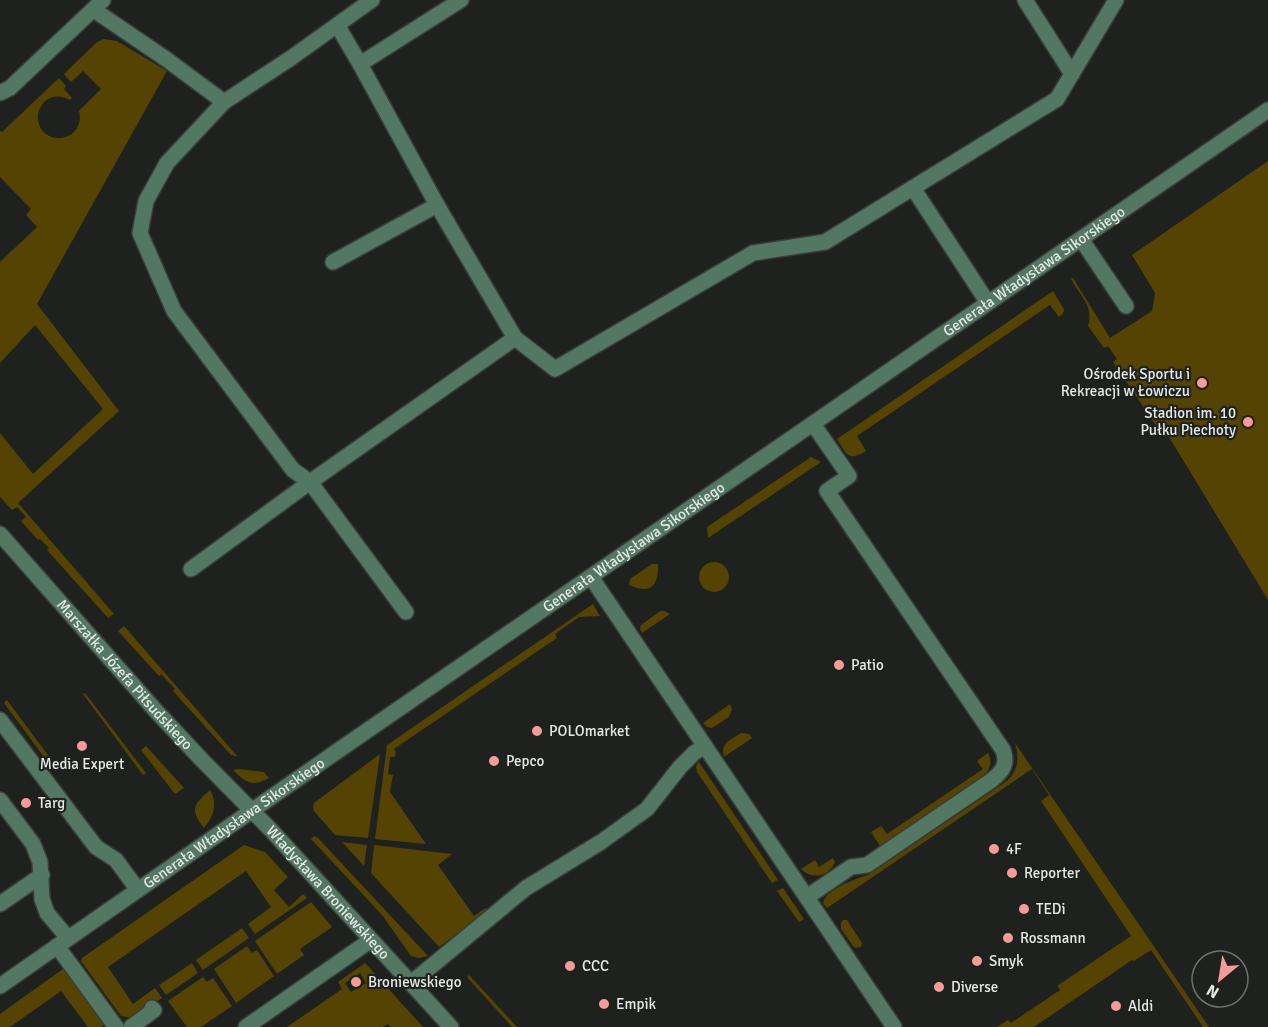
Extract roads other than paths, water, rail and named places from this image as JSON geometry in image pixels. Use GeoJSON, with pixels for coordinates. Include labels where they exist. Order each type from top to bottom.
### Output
{"type":"FeatureCollection","features":[{"type":"Feature","properties":{"kind":"street"},"geometry":{"type":"LineString","coordinates":[[372,0],[224,102],[167,163],[146,201],[140,233],[174,311],[293,470],[310,482],[406,612]]}},
{"type":"Feature","properties":{"kind":"street"},"geometry":{"type":"LineString","coordinates":[[360,64],[461,0]]}},
{"type":"Feature","properties":{"kind":"street"},"geometry":{"type":"LineString","coordinates":[[1025,0],[1072,75]]}},
{"type":"Feature","properties":{"kind":"street"},"geometry":{"type":"LineString","coordinates":[[337,25],[437,205],[515,338],[555,369],[753,253],[825,242],[1057,99],[1116,0]]}},
{"type":"Feature","properties":{"kind":"street"},"geometry":{"type":"LineString","coordinates":[[3,86],[98,5],[224,102]]}},
{"type":"Feature","properties":{"kind":"street","name":"Generała Władysława Sikorskiego"},"geometry":{"type":"LineString","coordinates":[[0,986],[1268,110]]}},
{"type":"Feature","properties":{"kind":"street"},"geometry":{"type":"LineString","coordinates":[[912,188],[988,303]]}},
{"type":"Feature","properties":{"kind":"street"},"geometry":{"type":"LineString","coordinates":[[333,262],[437,205]]}},
{"type":"Feature","properties":{"kind":"street"},"geometry":{"type":"LineString","coordinates":[[1081,239],[1126,306]]}},
{"type":"Feature","properties":{"kind":"street"},"geometry":{"type":"LineString","coordinates":[[191,569],[515,338]]}},
{"type":"Feature","properties":{"kind":"street"},"geometry":{"type":"LineString","coordinates":[[807,897],[851,867],[867,865],[992,780],[1003,769],[1006,757],[827,491],[849,477],[813,424]]}},
{"type":"Feature","properties":{"kind":"street","name":"Marszałka Józefa Piłsudskiego"},"geometry":{"type":"LineString","coordinates":[[1,538],[156,711],[252,812]]}},
{"type":"Feature","properties":{"kind":"street"},"geometry":{"type":"LineString","coordinates":[[591,576],[894,1027]]}},
{"type":"Feature","properties":{"kind":"street"},"geometry":{"type":"LineString","coordinates":[[0,720],[96,847],[116,860],[138,890]]}},
{"type":"Feature","properties":{"kind":"street"},"geometry":{"type":"LineString","coordinates":[[411,983],[526,888],[601,842],[647,809],[680,767],[705,746]]}},
{"type":"Feature","properties":{"kind":"street"},"geometry":{"type":"LineString","coordinates":[[3,811],[33,844],[40,862],[42,899],[47,913],[62,942],[116,1027]]}},
{"type":"Feature","properties":{"kind":"street","name":"Władysława Broniewskiego"},"geometry":{"type":"LineString","coordinates":[[252,812],[451,1027]]}},
{"type":"Feature","properties":{"kind":"street"},"geometry":{"type":"LineString","coordinates":[[0,904],[42,875]]}},
{"type":"Feature","properties":{"kind":"street"},"geometry":{"type":"LineString","coordinates":[[246,1027],[371,940]]}},
{"type":"Feature","properties":{"kind":"street"},"geometry":{"type":"LineString","coordinates":[[131,1027],[154,1010],[153,1008]]}},
{"type":"Feature","properties":{"kind":"place","name":"Ośrodek Sportu i Rekreacji w Łowiczu"},"geometry":{"type":"Point","coordinates":[1202,383]}},
{"type":"Feature","properties":{"kind":"place","name":"Stadion im. 10 Pułku Piechoty"},"geometry":{"type":"Point","coordinates":[1248,422]}},
{"type":"Feature","properties":{"kind":"place","name":"Patio"},"geometry":{"type":"Point","coordinates":[839,665]}},
{"type":"Feature","properties":{"kind":"place","name":"POLOmarket"},"geometry":{"type":"Point","coordinates":[537,731]}},
{"type":"Feature","properties":{"kind":"place","name":"Media Expert"},"geometry":{"type":"Point","coordinates":[82,746]}},
{"type":"Feature","properties":{"kind":"place","name":"Pepco"},"geometry":{"type":"Point","coordinates":[494,761]}},
{"type":"Feature","properties":{"kind":"place","name":"Targ"},"geometry":{"type":"Point","coordinates":[26,803]}},
{"type":"Feature","properties":{"kind":"place","name":"4F"},"geometry":{"type":"Point","coordinates":[994,849]}},
{"type":"Feature","properties":{"kind":"place","name":"Reporter"},"geometry":{"type":"Point","coordinates":[1012,873]}},
{"type":"Feature","properties":{"kind":"place","name":"TEDi"},"geometry":{"type":"Point","coordinates":[1024,909]}},
{"type":"Feature","properties":{"kind":"place","name":"Rossmann"},"geometry":{"type":"Point","coordinates":[1008,938]}},
{"type":"Feature","properties":{"kind":"place","name":"Smyk"},"geometry":{"type":"Point","coordinates":[977,961]}},
{"type":"Feature","properties":{"kind":"place","name":"CCC"},"geometry":{"type":"Point","coordinates":[570,966]}},
{"type":"Feature","properties":{"kind":"place","name":"Broniewskiego"},"geometry":{"type":"Point","coordinates":[356,982]}},
{"type":"Feature","properties":{"kind":"place","name":"Diverse"},"geometry":{"type":"Point","coordinates":[939,987]}},
{"type":"Feature","properties":{"kind":"place","name":"Empik"},"geometry":{"type":"Point","coordinates":[604,1004]}},
{"type":"Feature","properties":{"kind":"place","name":"Aldi"},"geometry":{"type":"Point","coordinates":[1116,1006]}}]}
